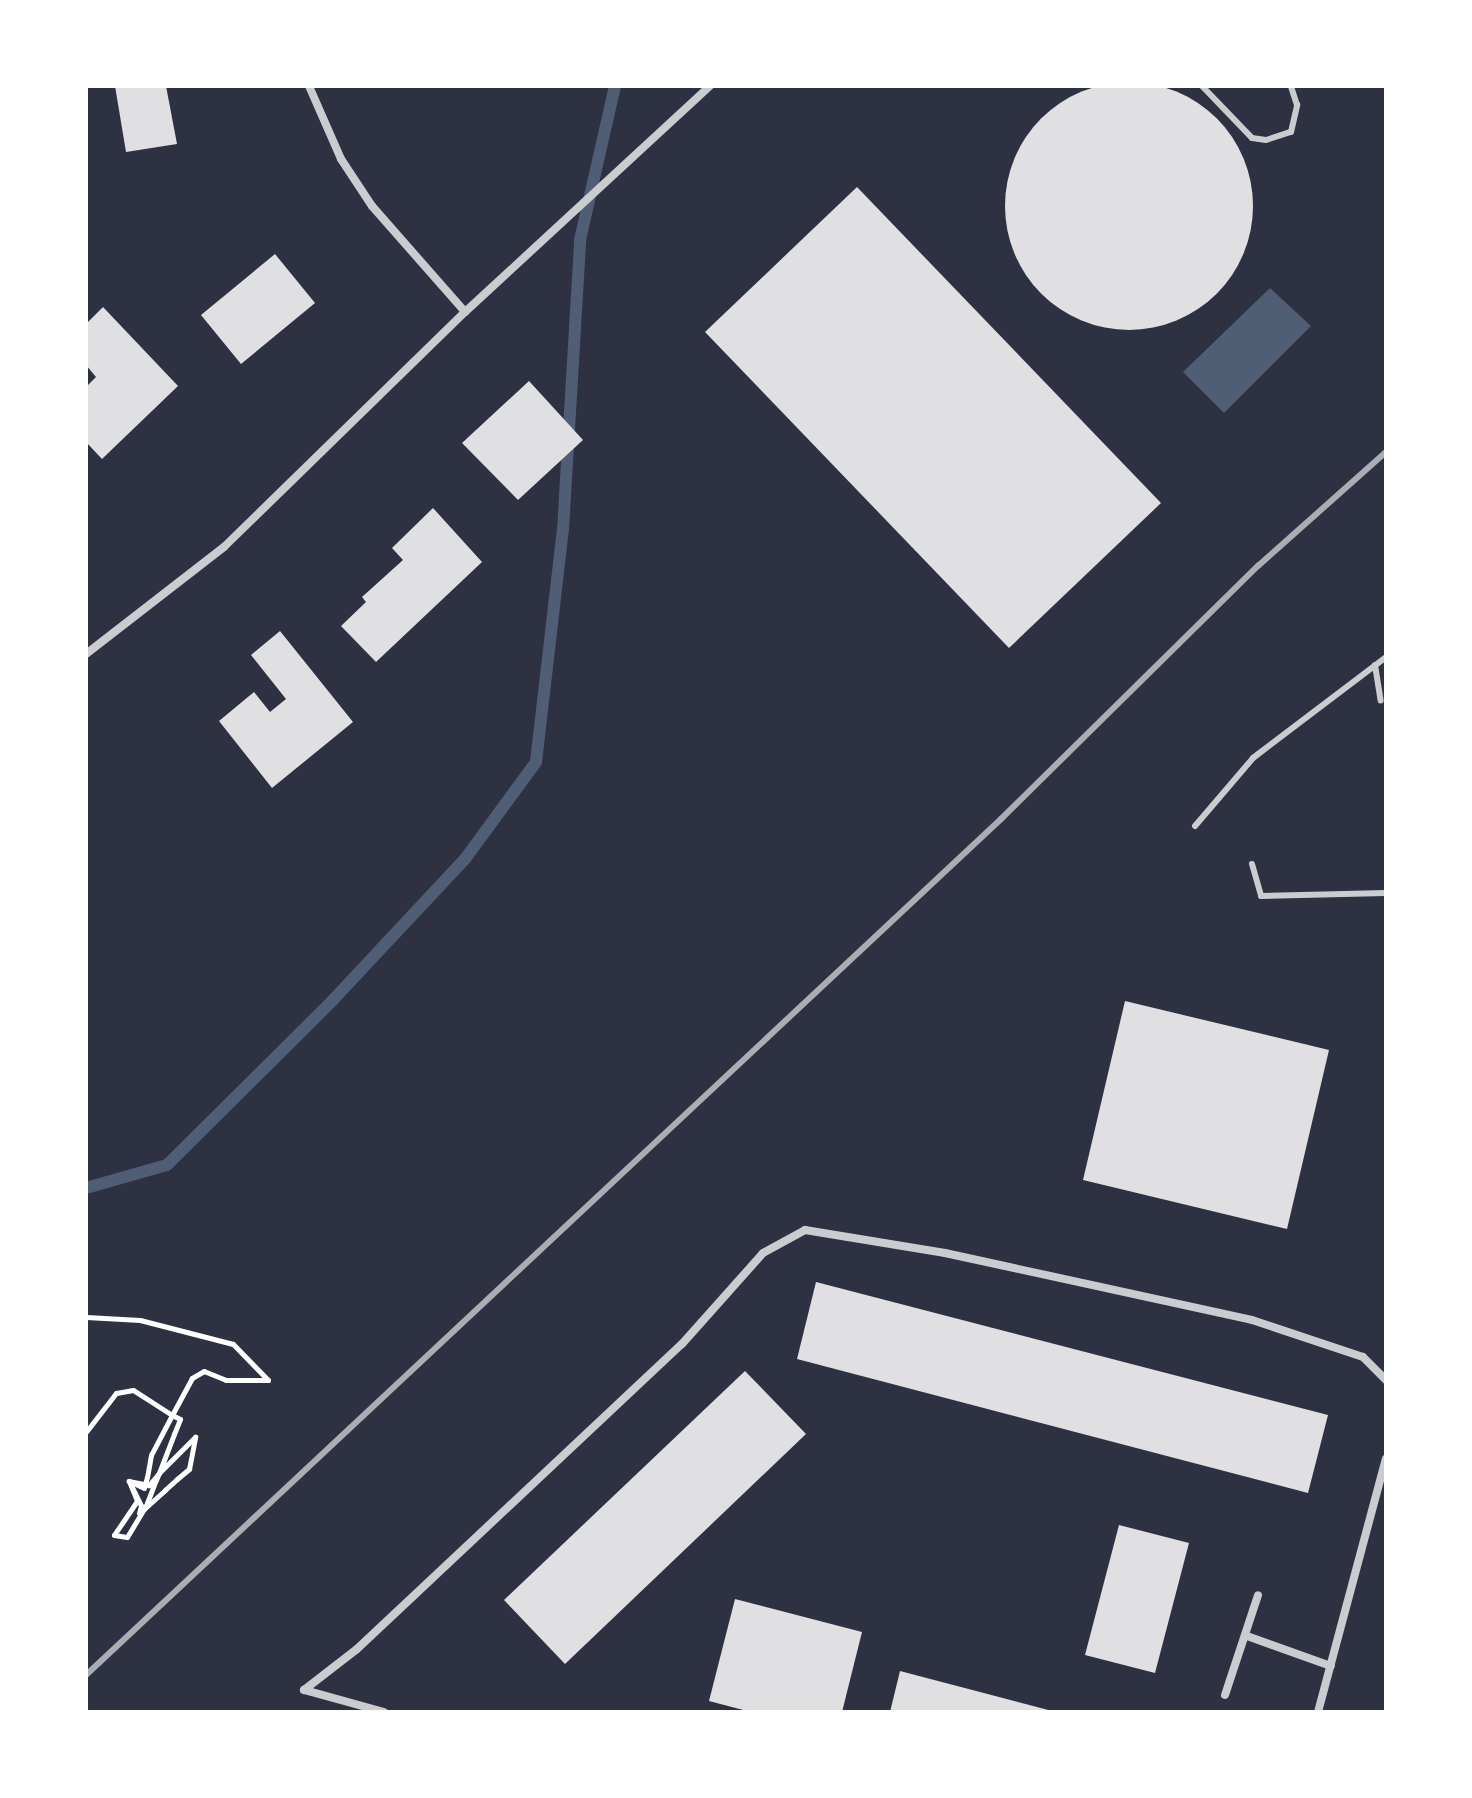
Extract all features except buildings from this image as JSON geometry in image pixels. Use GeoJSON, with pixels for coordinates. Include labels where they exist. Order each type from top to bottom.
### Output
{"type":"FeatureCollection","features":[{"type":"Feature","properties":{"kind":"street"},"geometry":{"type":"LineString","coordinates":[[309,86],[341,159],[372,206],[465,312]]}},
{"type":"Feature","properties":{"kind":"street"},"geometry":{"type":"LineString","coordinates":[[86,654],[224,547],[465,312],[710,86]]}},
{"type":"Feature","properties":{"kind":"street"},"geometry":{"type":"LineString","coordinates":[[384,1712],[304,1690],[357,1649],[682,1344],[763,1253],[805,1230],[945,1253],[1252,1320],[1363,1357],[1386,1380]]}},
{"type":"Feature","properties":{"kind":"street"},"geometry":{"type":"LineString","coordinates":[[1318,1712],[1386,1459]]}},
{"type":"Feature","properties":{"kind":"street"},"geometry":{"type":"LineString","coordinates":[[1225,1695],[1247,1636],[1258,1595]]}},
{"type":"Feature","properties":{"kind":"street"},"geometry":{"type":"LineString","coordinates":[[1247,1636],[1331,1666]]}},
{"type":"Feature","properties":{"kind":"lane"},"geometry":{"type":"LineString","coordinates":[[1202,86],[1252,138],[1266,140],[1281,138],[1291,132],[1297,105],[1291,86]]}},
{"type":"Feature","properties":{"kind":"lane"},"geometry":{"type":"LineString","coordinates":[[1195,826],[1253,758],[1386,657]]}},
{"type":"Feature","properties":{"kind":"lane"},"geometry":{"type":"LineString","coordinates":[[1375,665],[1381,701]]}},
{"type":"Feature","properties":{"kind":"lane"},"geometry":{"type":"LineString","coordinates":[[1252,864],[1261,896],[1386,893]]}},
{"type":"Feature","properties":{"kind":"path"},"geometry":{"type":"LineString","coordinates":[[86,1317],[140,1320],[233,1344],[268,1380],[226,1380],[204,1371],[192,1378],[151,1455],[144,1488],[129,1481]]}},
{"type":"Feature","properties":{"kind":"path"},"geometry":{"type":"LineString","coordinates":[[86,1432],[116,1393],[125,1391],[133,1390],[180,1419],[144,1509],[127,1537],[114,1535],[137,1501],[129,1481]]}},
{"type":"Feature","properties":{"kind":"path"},"geometry":{"type":"LineString","coordinates":[[195,1437],[189,1469],[139,1513],[141,1506],[129,1481],[149,1485],[195,1437]]}},
{"type":"Feature","properties":{"kind":"water"},"geometry":{"type":"Polygon","coordinates":[[[1270,288],[1311,326],[1224,413],[1183,372],[1270,288]]]}},
{"type":"Feature","properties":{"kind":"waterway"},"geometry":{"type":"LineString","coordinates":[[86,1188],[167,1165],[332,1001],[465,859],[536,762],[563,530],[580,240],[615,86]]}},
{"type":"Feature","properties":{"kind":"railway"},"geometry":{"type":"LineString","coordinates":[[86,1675],[1001,819],[1258,566],[1386,452]]}}]}
